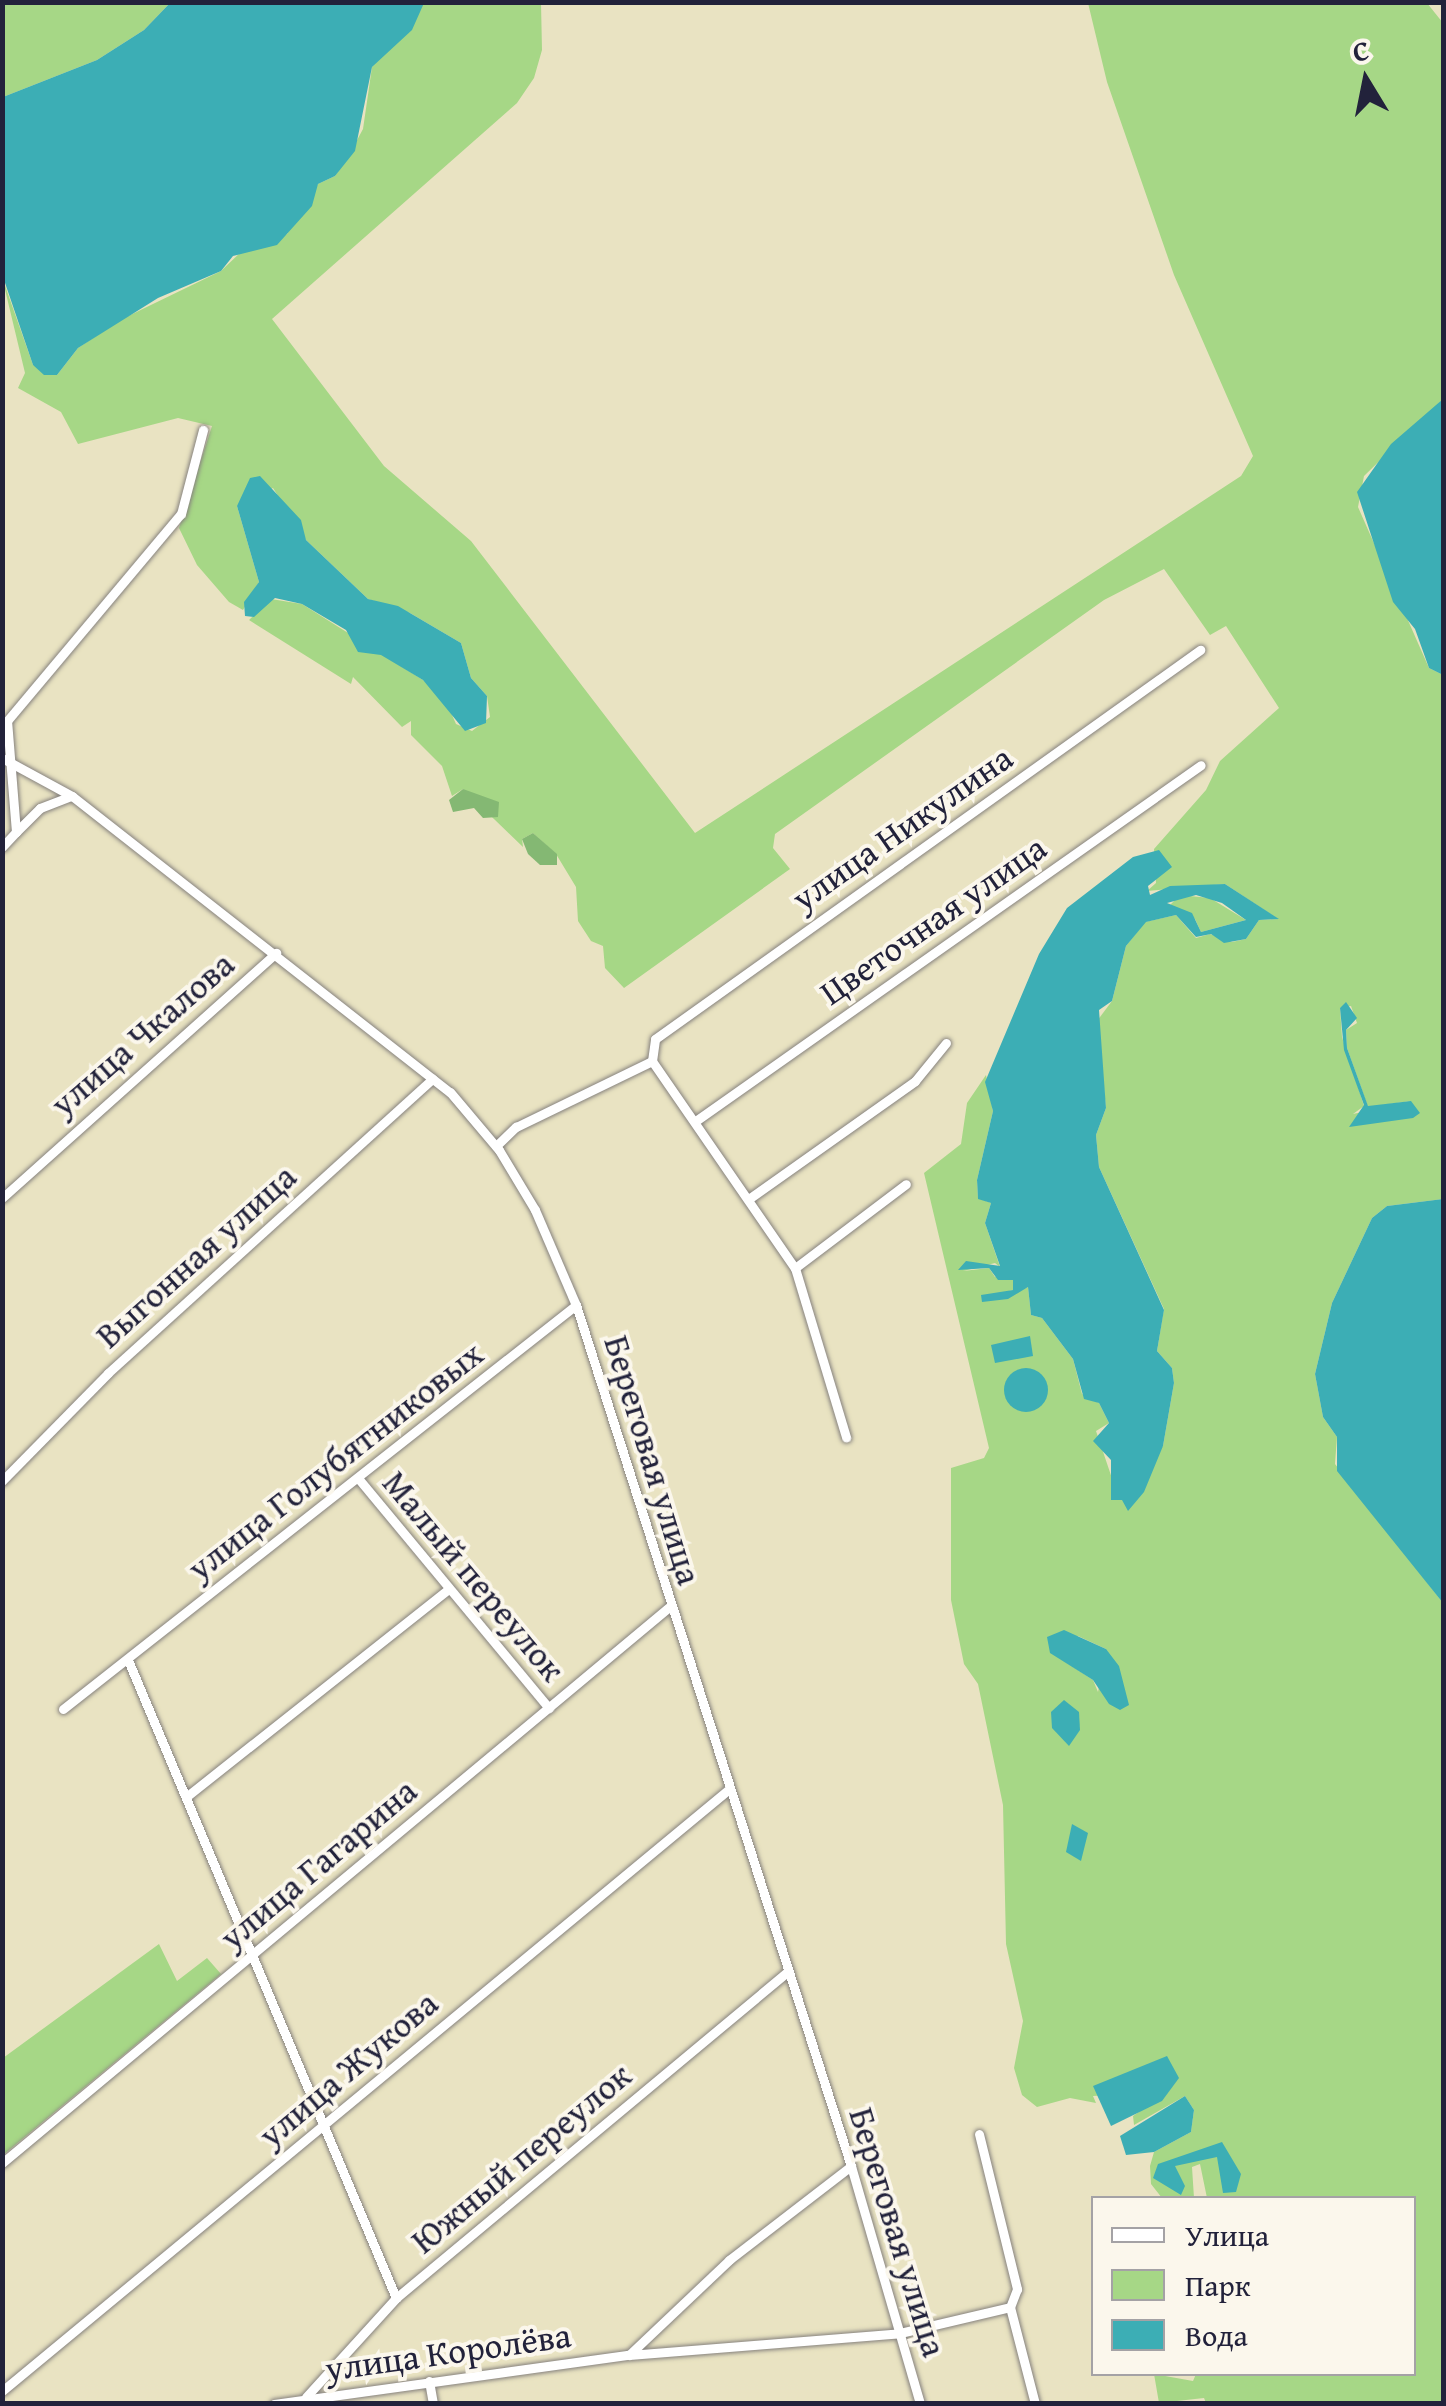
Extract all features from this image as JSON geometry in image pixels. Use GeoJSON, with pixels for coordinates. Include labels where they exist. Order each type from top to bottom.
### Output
{"type":"FeatureCollection","features":[{"type":"Feature","properties":{"kind":"street"},"geometry":{"type":"LineString","coordinates":[[16,832],[6,759],[10,716],[181,514],[203,430]]}},
{"type":"Feature","properties":{"kind":"street","name":"улица Никулина"},"geometry":{"type":"LineString","coordinates":[[652,1061],[655,1039],[1200,650]]}},
{"type":"Feature","properties":{"kind":"street","name":"Береговая улица"},"geometry":{"type":"LineString","coordinates":[[6,759],[72,796],[432,1078],[496,1146],[536,1210],[576,1304],[669,1608],[851,2166],[920,2404]]}},
{"type":"Feature","properties":{"kind":"street","name":"Цветочная улица"},"geometry":{"type":"LineString","coordinates":[[697,1120],[1201,764]]}},
{"type":"Feature","properties":{"kind":"street"},"geometry":{"type":"LineString","coordinates":[[2,847],[40,808],[72,796]]}},
{"type":"Feature","properties":{"kind":"street","name":"улица Чкалова"},"geometry":{"type":"LineString","coordinates":[[2,1198],[276,953]]}},
{"type":"Feature","properties":{"kind":"street"},"geometry":{"type":"LineString","coordinates":[[750,1198],[915,1081],[946,1043]]}},
{"type":"Feature","properties":{"kind":"street"},"geometry":{"type":"LineString","coordinates":[[496,1146],[516,1127],[652,1061],[697,1120],[795,1268],[846,1437]]}},
{"type":"Feature","properties":{"kind":"street","name":"Выгонная улица"},"geometry":{"type":"LineString","coordinates":[[2,1481],[108,1374],[432,1078]]}},
{"type":"Feature","properties":{"kind":"street"},"geometry":{"type":"LineString","coordinates":[[795,1268],[906,1184]]}},
{"type":"Feature","properties":{"kind":"street","name":"улица Голубятниковых"},"geometry":{"type":"LineString","coordinates":[[62,1709],[576,1304]]}},
{"type":"Feature","properties":{"kind":"street","name":"Малый переулок"},"geometry":{"type":"LineString","coordinates":[[358,1478],[548,1708]]}},
{"type":"Feature","properties":{"kind":"street"},"geometry":{"type":"LineString","coordinates":[[186,1797],[448,1590]]}},
{"type":"Feature","properties":{"kind":"street","name":"улица Гагарина"},"geometry":{"type":"LineString","coordinates":[[2,2163],[669,1608]]}},
{"type":"Feature","properties":{"kind":"street"},"geometry":{"type":"LineString","coordinates":[[128,1660],[249,1957],[396,2298]]}},
{"type":"Feature","properties":{"kind":"street","name":"улица Жукова"},"geometry":{"type":"LineString","coordinates":[[2,2391],[728,1790]]}},
{"type":"Feature","properties":{"kind":"street","name":"Южный переулок"},"geometry":{"type":"LineString","coordinates":[[304,2399],[396,2298],[786,1973]]}},
{"type":"Feature","properties":{"kind":"street"},"geometry":{"type":"LineString","coordinates":[[979,2134],[1017,2289],[1010,2306],[1034,2404]]}},
{"type":"Feature","properties":{"kind":"street"},"geometry":{"type":"LineString","coordinates":[[629,2355],[729,2260],[851,2166]]}},
{"type":"Feature","properties":{"kind":"street","name":"улица Королёва"},"geometry":{"type":"LineString","coordinates":[[274,2404],[629,2355],[900,2333],[1010,2306]]}},
{"type":"Feature","properties":{"kind":"street"},"geometry":{"type":"LineString","coordinates":[[430,2381],[432,2404]]}},
{"type":"Feature","properties":{"kind":"green space"},"geometry":{"type":"Polygon","coordinates":[[[2,3],[170,3],[144,30],[97,60],[3,97],[2,3]]]}},
{"type":"Feature","properties":{"kind":"green space"},"geometry":{"type":"Polygon","coordinates":[[[424,3],[541,3],[542,50],[534,78],[517,103],[272,319],[384,466],[471,541],[695,833],[1241,476],[1253,456],[1174,275],[1107,82],[1088,3],[1427,3],[1443,23],[1443,399],[1364,476],[1358,507],[1429,668],[1443,675],[1443,1199],[1387,1206],[1372,1218],[1332,1303],[1315,1374],[1323,1417],[1337,1437],[1335,1464],[1443,1603],[1443,2403],[1206,2403],[1204,2398],[1159,2403],[1154,2376],[1193,2381],[1195,2376],[1416,2376],[1416,2196],[1207,2196],[1200,2164],[1192,2167],[1194,2196],[1160,2196],[1151,2184],[1150,2166],[1154,2152],[1191,2132],[1194,2110],[1185,2096],[1134,2125],[1133,2116],[1168,2092],[1093,2096],[1096,2103],[1070,2098],[1037,2107],[1022,2095],[1014,2068],[1023,2021],[1006,1944],[1003,1805],[978,1684],[964,1664],[951,1600],[951,1468],[984,1458],[989,1448],[924,1173],[961,1144],[967,1103],[986,1075],[993,1111],[977,1180],[978,1198],[991,1203],[985,1223],[1000,1267],[995,1263],[963,1271],[989,1268],[995,1277],[1013,1279],[1013,1290],[989,1296],[997,1300],[1028,1287],[1031,1315],[1042,1318],[1073,1359],[1082,1394],[1099,1403],[1109,1423],[1096,1431],[1119,1499],[1163,1446],[1174,1383],[1172,1368],[1157,1351],[1164,1309],[1099,1167],[1096,1135],[1106,1108],[1097,1021],[1112,1001],[1126,946],[1145,922],[1176,915],[1196,938],[1210,934],[1232,942],[1246,939],[1259,920],[1278,919],[1225,884],[1147,891],[1156,883],[1154,849],[1206,790],[1220,761],[1279,708],[1226,626],[1210,635],[1164,569],[1104,600],[775,834],[773,848],[790,869],[624,988],[605,968],[603,946],[591,941],[578,921],[576,887],[556,854],[533,833],[522,839],[523,847],[463,789],[452,796],[442,766],[411,735],[411,721],[402,727],[353,677],[351,684],[249,620],[271,599],[302,604],[423,680],[445,699],[456,724],[472,731],[490,717],[487,696],[471,678],[461,643],[410,613],[368,599],[306,540],[273,488],[237,506],[259,582],[243,610],[229,602],[197,565],[179,528],[212,426],[178,418],[78,444],[61,412],[18,388],[25,373],[2,277],[33,365],[57,375],[78,348],[120,320],[221,271],[242,251],[287,234],[318,184],[335,176],[363,129],[372,67],[424,3]],[[1351,1006],[1340,1008],[1342,1037],[1364,1106],[1353,1114],[1411,1101],[1368,1107],[1347,1048],[1346,1030],[1357,1023],[1351,1006]],[[1078,1636],[1058,1657],[1093,1680],[1098,1692],[1106,1649],[1078,1636]]]}},
{"type":"Feature","properties":{"kind":"green space"},"geometry":{"type":"Polygon","coordinates":[[[463,789],[499,802],[498,817],[483,818],[474,808],[453,812],[449,800],[463,789]]]}},
{"type":"Feature","properties":{"kind":"green space"},"geometry":{"type":"Polygon","coordinates":[[[533,833],[557,854],[557,865],[540,865],[528,854],[522,839],[533,833]]]}},
{"type":"Feature","properties":{"kind":"green space"},"geometry":{"type":"Polygon","coordinates":[[[1180,895],[1210,898],[1246,920],[1201,932],[1195,919],[1169,906],[1180,895]]]}},
{"type":"Feature","properties":{"kind":"green space"},"geometry":{"type":"Polygon","coordinates":[[[159,1944],[177,1981],[207,1958],[221,1974],[3,2155],[3,2058],[159,1944]]]}},
{"type":"Feature","properties":{"kind":"water"},"geometry":{"type":"Polygon","coordinates":[[[170,3],[424,3],[412,30],[372,67],[355,151],[335,176],[318,184],[312,206],[277,245],[233,256],[221,271],[158,298],[78,348],[57,375],[44,375],[33,365],[3,277],[3,97],[97,60],[144,30],[170,3]]]}},
{"type":"Feature","properties":{"kind":"water"},"geometry":{"type":"Polygon","coordinates":[[[1443,399],[1443,675],[1429,668],[1415,629],[1393,602],[1357,492],[1391,444],[1443,399]]]}},
{"type":"Feature","properties":{"kind":"water"},"geometry":{"type":"Polygon","coordinates":[[[260,476],[301,520],[306,540],[368,599],[398,606],[461,643],[471,678],[487,696],[486,723],[465,731],[423,680],[381,655],[358,652],[346,630],[302,604],[275,598],[254,617],[245,616],[244,602],[259,582],[237,506],[250,478],[260,476]]]}},
{"type":"Feature","properties":{"kind":"water"},"geometry":{"type":"Polygon","coordinates":[[[1159,850],[1172,867],[1148,886],[1150,895],[1170,886],[1225,884],[1279,919],[1259,920],[1246,939],[1224,943],[1211,934],[1196,937],[1176,915],[1146,922],[1126,946],[1112,1001],[1099,1010],[1106,1108],[1096,1135],[1099,1167],[1164,1310],[1157,1351],[1172,1368],[1174,1383],[1163,1446],[1144,1492],[1128,1511],[1122,1500],[1111,1500],[1111,1460],[1093,1441],[1109,1423],[1099,1403],[1084,1399],[1073,1359],[1042,1318],[1031,1315],[1028,1287],[1008,1299],[982,1302],[981,1295],[1013,1290],[1013,1280],[998,1280],[989,1268],[958,1270],[966,1261],[1000,1266],[985,1223],[991,1203],[978,1199],[977,1180],[993,1111],[985,1082],[1039,954],[1067,908],[1133,857],[1159,850]],[[1196,895],[1167,903],[1192,913],[1201,932],[1246,920],[1222,903],[1196,895]]]}},
{"type":"Feature","properties":{"kind":"water"},"geometry":{"type":"Polygon","coordinates":[[[1346,1002],[1357,1018],[1346,1030],[1347,1048],[1368,1106],[1411,1101],[1420,1113],[1413,1118],[1349,1127],[1364,1105],[1344,1050],[1340,1008],[1346,1002]]]}},
{"type":"Feature","properties":{"kind":"water"},"geometry":{"type":"Polygon","coordinates":[[[1444,1199],[1443,1603],[1337,1471],[1337,1437],[1323,1417],[1315,1374],[1332,1303],[1372,1218],[1387,1206],[1444,1199]]]}},
{"type":"Feature","properties":{"kind":"water"},"geometry":{"type":"Polygon","coordinates":[[[1030,1336],[1033,1356],[995,1363],[991,1345],[1030,1336]]]}},
{"type":"Feature","properties":{"kind":"water"},"geometry":{"type":"Polygon","coordinates":[[[1026,1368],[1042,1374],[1048,1390],[1042,1406],[1026,1412],[1010,1406],[1004,1390],[1010,1374],[1026,1368]]]}},
{"type":"Feature","properties":{"kind":"water"},"geometry":{"type":"Polygon","coordinates":[[[1064,1630],[1106,1649],[1119,1666],[1129,1705],[1120,1710],[1109,1704],[1093,1680],[1050,1653],[1047,1637],[1064,1630]]]}},
{"type":"Feature","properties":{"kind":"water"},"geometry":{"type":"Polygon","coordinates":[[[1064,1700],[1079,1712],[1080,1730],[1069,1746],[1052,1728],[1051,1712],[1064,1700]]]}},
{"type":"Feature","properties":{"kind":"water"},"geometry":{"type":"Polygon","coordinates":[[[1072,1824],[1088,1833],[1081,1861],[1066,1852],[1072,1824]]]}},
{"type":"Feature","properties":{"kind":"water"},"geometry":{"type":"Polygon","coordinates":[[[1167,2056],[1179,2078],[1162,2101],[1111,2126],[1093,2086],[1167,2056]]]}},
{"type":"Feature","properties":{"kind":"water"},"geometry":{"type":"Polygon","coordinates":[[[1185,2096],[1194,2110],[1191,2132],[1154,2152],[1126,2155],[1120,2136],[1185,2096]]]}},
{"type":"Feature","properties":{"kind":"water"},"geometry":{"type":"Polygon","coordinates":[[[1222,2142],[1241,2174],[1236,2192],[1223,2193],[1217,2157],[1175,2166],[1185,2186],[1181,2195],[1153,2178],[1158,2164],[1222,2142]]]}}]}
